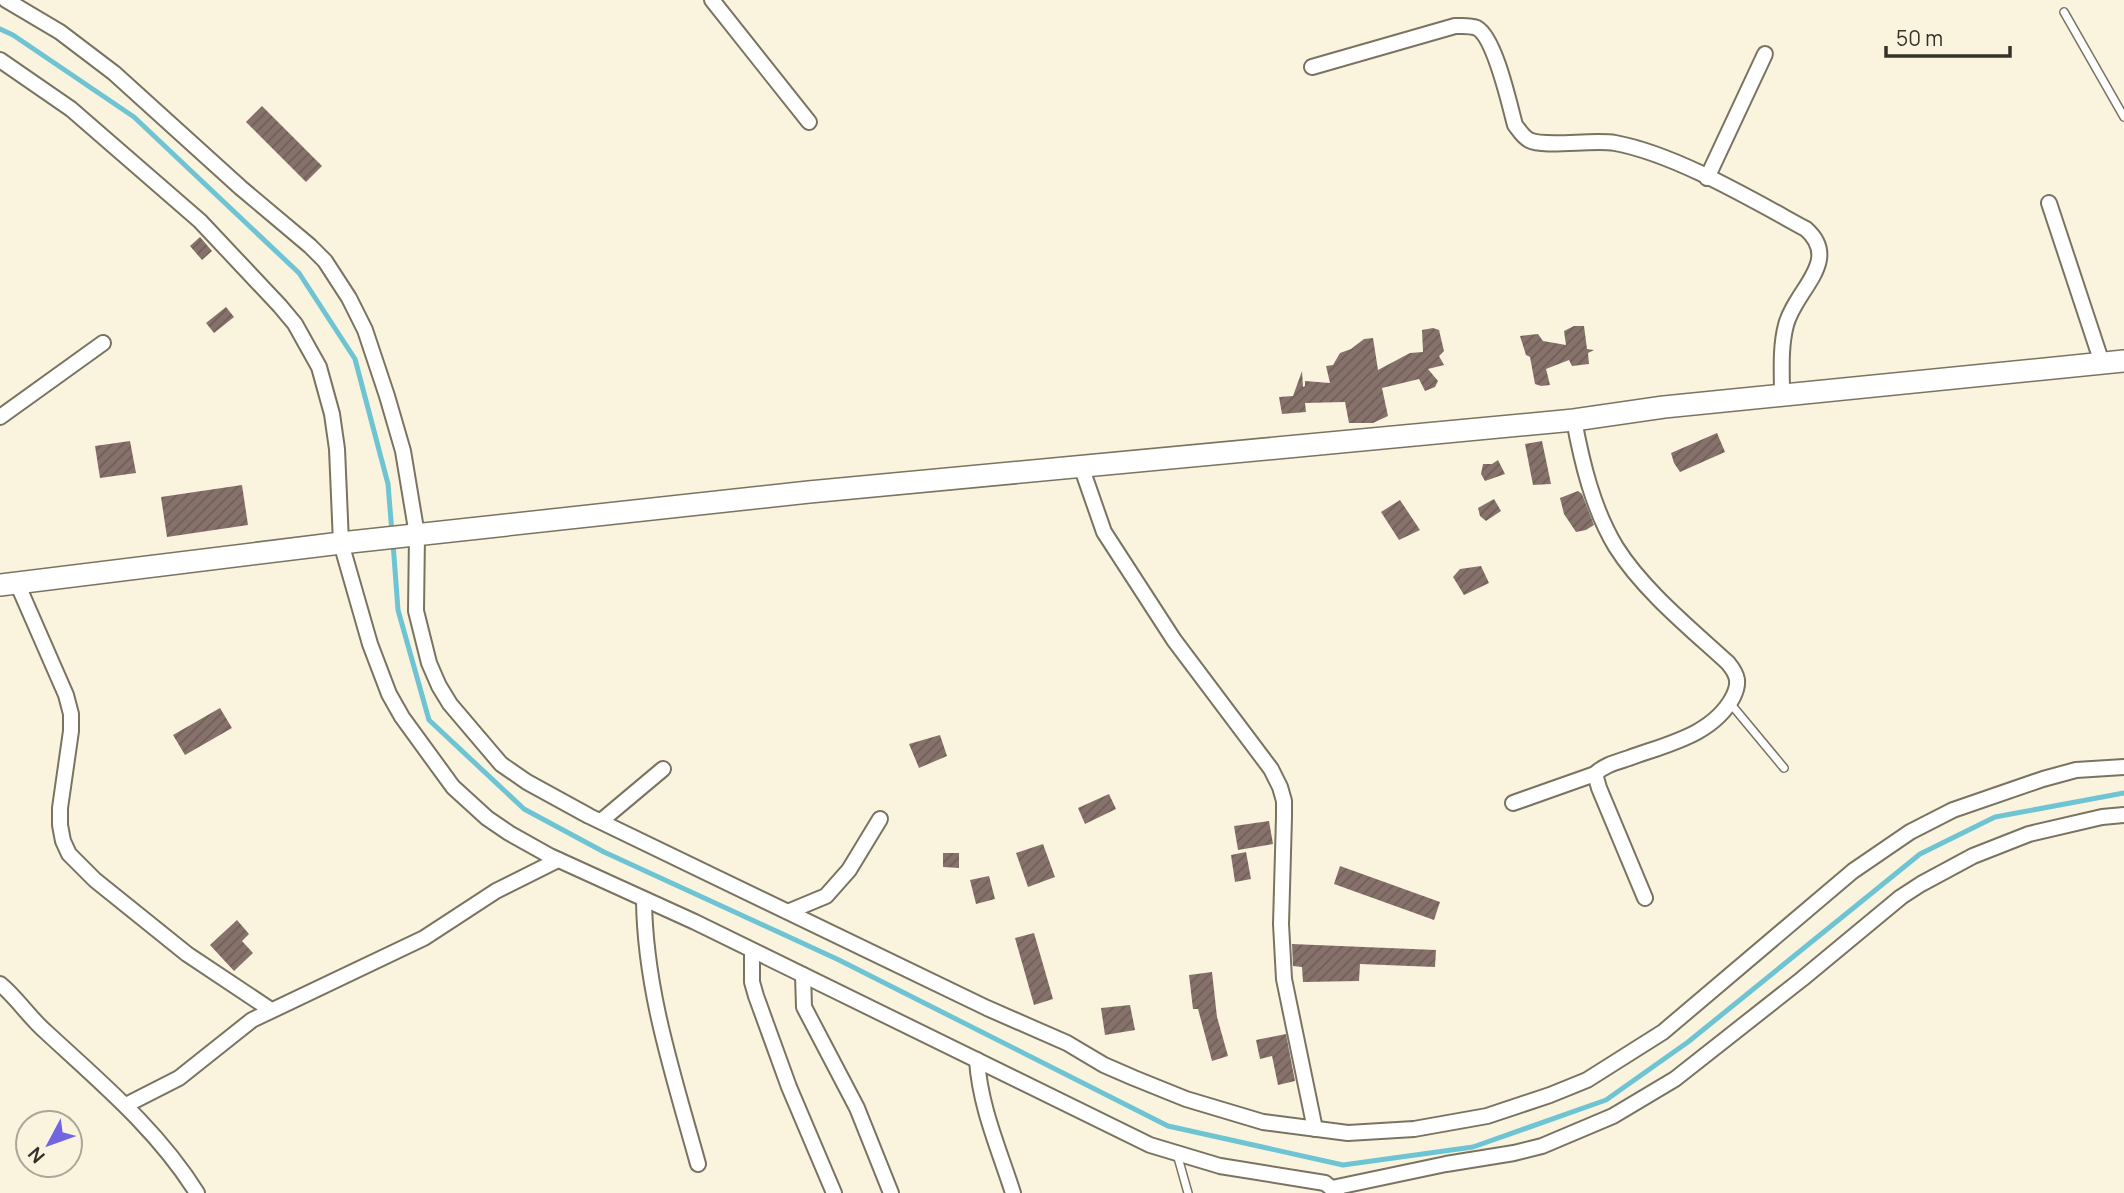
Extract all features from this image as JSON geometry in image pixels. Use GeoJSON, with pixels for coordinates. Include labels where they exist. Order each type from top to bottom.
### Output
{"type":"FeatureCollection","features":[{"type":"Feature","properties":{"kind":"main road"},"geometry":{"type":"LineString","coordinates":[[8,584],[341,543],[809,492],[1574,420],[1664,407],[2124,361]]}},
{"type":"Feature","properties":{"kind":"street"},"geometry":{"type":"LineString","coordinates":[[6,0],[60,32],[114,73],[241,188],[310,246],[325,261],[349,298],[371,345],[403,451],[407,536],[415,584],[418,628],[429,663],[450,704],[501,764],[527,782],[601,821],[1067,1044],[1104,1065],[1186,1099],[1264,1122],[1348,1133],[1460,1122],[1550,1095],[1587,1080],[1662,1032],[1853,871],[1910,832],[1953,810],[2043,779],[2076,770],[2124,767]]}},
{"type":"Feature","properties":{"kind":"street"},"geometry":{"type":"LineString","coordinates":[[712,0],[809,122]]}},
{"type":"Feature","properties":{"kind":"street"},"geometry":{"type":"LineString","coordinates":[[1312,67],[1455,26],[1476,28],[1484,34],[1492,50],[1515,125],[1531,142],[1616,143],[1653,154],[1707,178],[1806,229],[1816,239],[1821,251],[1819,265],[1791,310],[1787,322],[1782,341],[1782,396]]}},
{"type":"Feature","properties":{"kind":"street"},"geometry":{"type":"LineString","coordinates":[[1707,178],[1765,54]]}},
{"type":"Feature","properties":{"kind":"street"},"geometry":{"type":"LineString","coordinates":[[0,60],[71,109],[201,221],[295,324],[319,367],[332,414],[337,449],[341,543],[370,645],[389,694],[416,739],[453,787],[487,818],[558,860],[695,922],[1150,1145],[1233,1169],[1325,1183],[1334,1191],[1446,1164],[1523,1150],[1565,1137],[1613,1116],[1675,1079],[1901,897],[1921,884],[1973,856],[2018,838],[2068,824],[2124,815]]}},
{"type":"Feature","properties":{"kind":"street"},"geometry":{"type":"LineString","coordinates":[[2049,203],[2102,363]]}},
{"type":"Feature","properties":{"kind":"street"},"geometry":{"type":"LineString","coordinates":[[0,417],[103,342]]}},
{"type":"Feature","properties":{"kind":"street"},"geometry":{"type":"LineString","coordinates":[[1513,803],[1595,774],[1608,765],[1698,732],[1716,721],[1730,703],[1739,682],[1736,672],[1623,559],[1608,534],[1582,463],[1574,420]]}},
{"type":"Feature","properties":{"kind":"street"},"geometry":{"type":"LineString","coordinates":[[1081,466],[1104,533],[1174,640],[1261,755],[1280,788],[1284,809],[1281,924],[1284,979],[1315,1129]]}},
{"type":"Feature","properties":{"kind":"street"},"geometry":{"type":"LineString","coordinates":[[8,584],[66,695],[71,714],[60,808],[63,841],[69,854],[95,880],[187,954],[271,1010]]}},
{"type":"Feature","properties":{"kind":"street"},"geometry":{"type":"LineString","coordinates":[[601,821],[663,769]]}},
{"type":"Feature","properties":{"kind":"street"},"geometry":{"type":"LineString","coordinates":[[1595,774],[1645,898]]}},
{"type":"Feature","properties":{"kind":"street"},"geometry":{"type":"LineString","coordinates":[[790,911],[826,896],[849,870],[880,819]]}},
{"type":"Feature","properties":{"kind":"street"},"geometry":{"type":"LineString","coordinates":[[126,1105],[179,1078],[239,1029],[271,1010],[424,938],[496,891],[558,860]]}},
{"type":"Feature","properties":{"kind":"street"},"geometry":{"type":"LineString","coordinates":[[644,900],[644,939],[653,999],[698,1164]]}},
{"type":"Feature","properties":{"kind":"street"},"geometry":{"type":"LineString","coordinates":[[752,951],[752,982],[756,996],[789,1087],[834,1193]]}},
{"type":"Feature","properties":{"kind":"street"},"geometry":{"type":"LineString","coordinates":[[803,975],[804,1007],[857,1108],[891,1193]]}},
{"type":"Feature","properties":{"kind":"street"},"geometry":{"type":"LineString","coordinates":[[0,984],[43,1029],[126,1105],[167,1150],[197,1193]]}},
{"type":"Feature","properties":{"kind":"street"},"geometry":{"type":"LineString","coordinates":[[977,1060],[985,1109],[1013,1193]]}},
{"type":"Feature","properties":{"kind":"lane"},"geometry":{"type":"LineString","coordinates":[[2064,12],[2124,117]]}},
{"type":"Feature","properties":{"kind":"lane"},"geometry":{"type":"LineString","coordinates":[[1730,703],[1784,768]]}},
{"type":"Feature","properties":{"kind":"lane"},"geometry":{"type":"LineString","coordinates":[[1177,1154],[1188,1193]]}},
{"type":"Feature","properties":{"kind":"building"},"geometry":{"type":"Polygon","coordinates":[[[262,106],[322,166],[306,182],[246,122],[262,106]]]}},
{"type":"Feature","properties":{"kind":"building"},"geometry":{"type":"Polygon","coordinates":[[[200,237],[212,251],[202,260],[190,246],[200,237]]]}},
{"type":"Feature","properties":{"kind":"building"},"geometry":{"type":"Polygon","coordinates":[[[226,307],[234,317],[214,333],[206,323],[226,307]]]}},
{"type":"Feature","properties":{"kind":"building"},"geometry":{"type":"Polygon","coordinates":[[[1574,326],[1584,326],[1587,349],[1594,350],[1588,353],[1589,364],[1572,366],[1569,360],[1546,369],[1550,385],[1535,384],[1530,357],[1526,355],[1520,336],[1538,334],[1543,341],[1566,345],[1564,331],[1574,326]]]}},
{"type":"Feature","properties":{"kind":"building"},"geometry":{"type":"Polygon","coordinates":[[[1422,330],[1439,330],[1444,351],[1439,356],[1444,365],[1428,369],[1438,381],[1435,387],[1425,391],[1419,379],[1382,388],[1388,416],[1373,423],[1349,423],[1345,402],[1305,403],[1306,412],[1282,414],[1279,397],[1293,396],[1302,371],[1303,387],[1305,381],[1330,383],[1326,366],[1333,365],[1340,353],[1364,339],[1373,338],[1378,370],[1410,353],[1423,352],[1422,330]]]}},
{"type":"Feature","properties":{"kind":"building"},"geometry":{"type":"Polygon","coordinates":[[[1717,433],[1725,452],[1680,472],[1671,453],[1717,433]]]}},
{"type":"Feature","properties":{"kind":"building"},"geometry":{"type":"Polygon","coordinates":[[[130,441],[136,473],[100,478],[95,446],[130,441]]]}},
{"type":"Feature","properties":{"kind":"building"},"geometry":{"type":"Polygon","coordinates":[[[1542,441],[1551,484],[1533,485],[1525,444],[1542,441]]]}},
{"type":"Feature","properties":{"kind":"building"},"geometry":{"type":"Polygon","coordinates":[[[1498,460],[1505,474],[1485,481],[1481,474],[1483,464],[1492,464],[1498,460]]]}},
{"type":"Feature","properties":{"kind":"building"},"geometry":{"type":"Polygon","coordinates":[[[242,485],[248,525],[167,537],[161,497],[242,485]]]}},
{"type":"Feature","properties":{"kind":"building"},"geometry":{"type":"Polygon","coordinates":[[[1578,491],[1582,494],[1594,525],[1576,532],[1564,514],[1560,498],[1578,491]]]}},
{"type":"Feature","properties":{"kind":"building"},"geometry":{"type":"Polygon","coordinates":[[[1494,499],[1501,511],[1486,521],[1480,516],[1478,508],[1494,499]]]}},
{"type":"Feature","properties":{"kind":"building"},"geometry":{"type":"Polygon","coordinates":[[[1400,500],[1420,530],[1399,540],[1381,512],[1400,500]]]}},
{"type":"Feature","properties":{"kind":"building"},"geometry":{"type":"Polygon","coordinates":[[[1481,566],[1489,583],[1464,595],[1453,577],[1460,569],[1481,566]]]}},
{"type":"Feature","properties":{"kind":"building"},"geometry":{"type":"Polygon","coordinates":[[[220,708],[232,728],[185,755],[173,735],[220,708]]]}},
{"type":"Feature","properties":{"kind":"building"},"geometry":{"type":"Polygon","coordinates":[[[940,735],[947,756],[919,768],[909,744],[940,735]]]}},
{"type":"Feature","properties":{"kind":"building"},"geometry":{"type":"Polygon","coordinates":[[[1109,794],[1116,809],[1085,824],[1078,808],[1109,794]]]}},
{"type":"Feature","properties":{"kind":"building"},"geometry":{"type":"Polygon","coordinates":[[[1269,821],[1273,844],[1238,850],[1234,826],[1269,821]]]}},
{"type":"Feature","properties":{"kind":"building"},"geometry":{"type":"Polygon","coordinates":[[[1043,844],[1055,877],[1028,887],[1016,853],[1043,844]]]}},
{"type":"Feature","properties":{"kind":"building"},"geometry":{"type":"Polygon","coordinates":[[[1246,852],[1251,879],[1235,882],[1231,855],[1246,852]]]}},
{"type":"Feature","properties":{"kind":"building"},"geometry":{"type":"Polygon","coordinates":[[[943,853],[959,853],[959,868],[943,867],[943,853]]]}},
{"type":"Feature","properties":{"kind":"building"},"geometry":{"type":"Polygon","coordinates":[[[1340,866],[1440,902],[1434,920],[1334,884],[1340,866]]]}},
{"type":"Feature","properties":{"kind":"building"},"geometry":{"type":"Polygon","coordinates":[[[989,876],[995,899],[976,904],[970,880],[989,876]]]}},
{"type":"Feature","properties":{"kind":"building"},"geometry":{"type":"Polygon","coordinates":[[[237,920],[249,934],[242,941],[253,953],[234,971],[210,945],[237,920]]]}},
{"type":"Feature","properties":{"kind":"building"},"geometry":{"type":"Polygon","coordinates":[[[1034,933],[1053,999],[1034,1005],[1015,938],[1034,933]]]}},
{"type":"Feature","properties":{"kind":"building"},"geometry":{"type":"Polygon","coordinates":[[[1292,944],[1436,950],[1435,967],[1360,964],[1359,981],[1303,982],[1302,967],[1293,966],[1292,944]]]}},
{"type":"Feature","properties":{"kind":"building"},"geometry":{"type":"Polygon","coordinates":[[[1212,972],[1217,1017],[1228,1056],[1212,1061],[1198,1009],[1193,1009],[1189,975],[1212,972]]]}},
{"type":"Feature","properties":{"kind":"building"},"geometry":{"type":"Polygon","coordinates":[[[1130,1005],[1135,1030],[1105,1035],[1101,1008],[1130,1005]]]}},
{"type":"Feature","properties":{"kind":"building"},"geometry":{"type":"Polygon","coordinates":[[[1286,1034],[1295,1081],[1278,1085],[1272,1056],[1260,1059],[1256,1040],[1286,1034]]]}},
{"type":"Feature","properties":{"kind":"waterway"},"geometry":{"type":"LineString","coordinates":[[0,29],[13,35],[134,117],[299,273],[355,359],[388,484],[392,533]]}},
{"type":"Feature","properties":{"kind":"waterway"},"geometry":{"type":"LineString","coordinates":[[393,543],[398,610],[429,720],[524,809],[604,852],[839,960],[1168,1126],[1343,1165],[1473,1147],[1606,1100],[1688,1042],[1920,854],[1995,817],[2124,793]]}}]}
